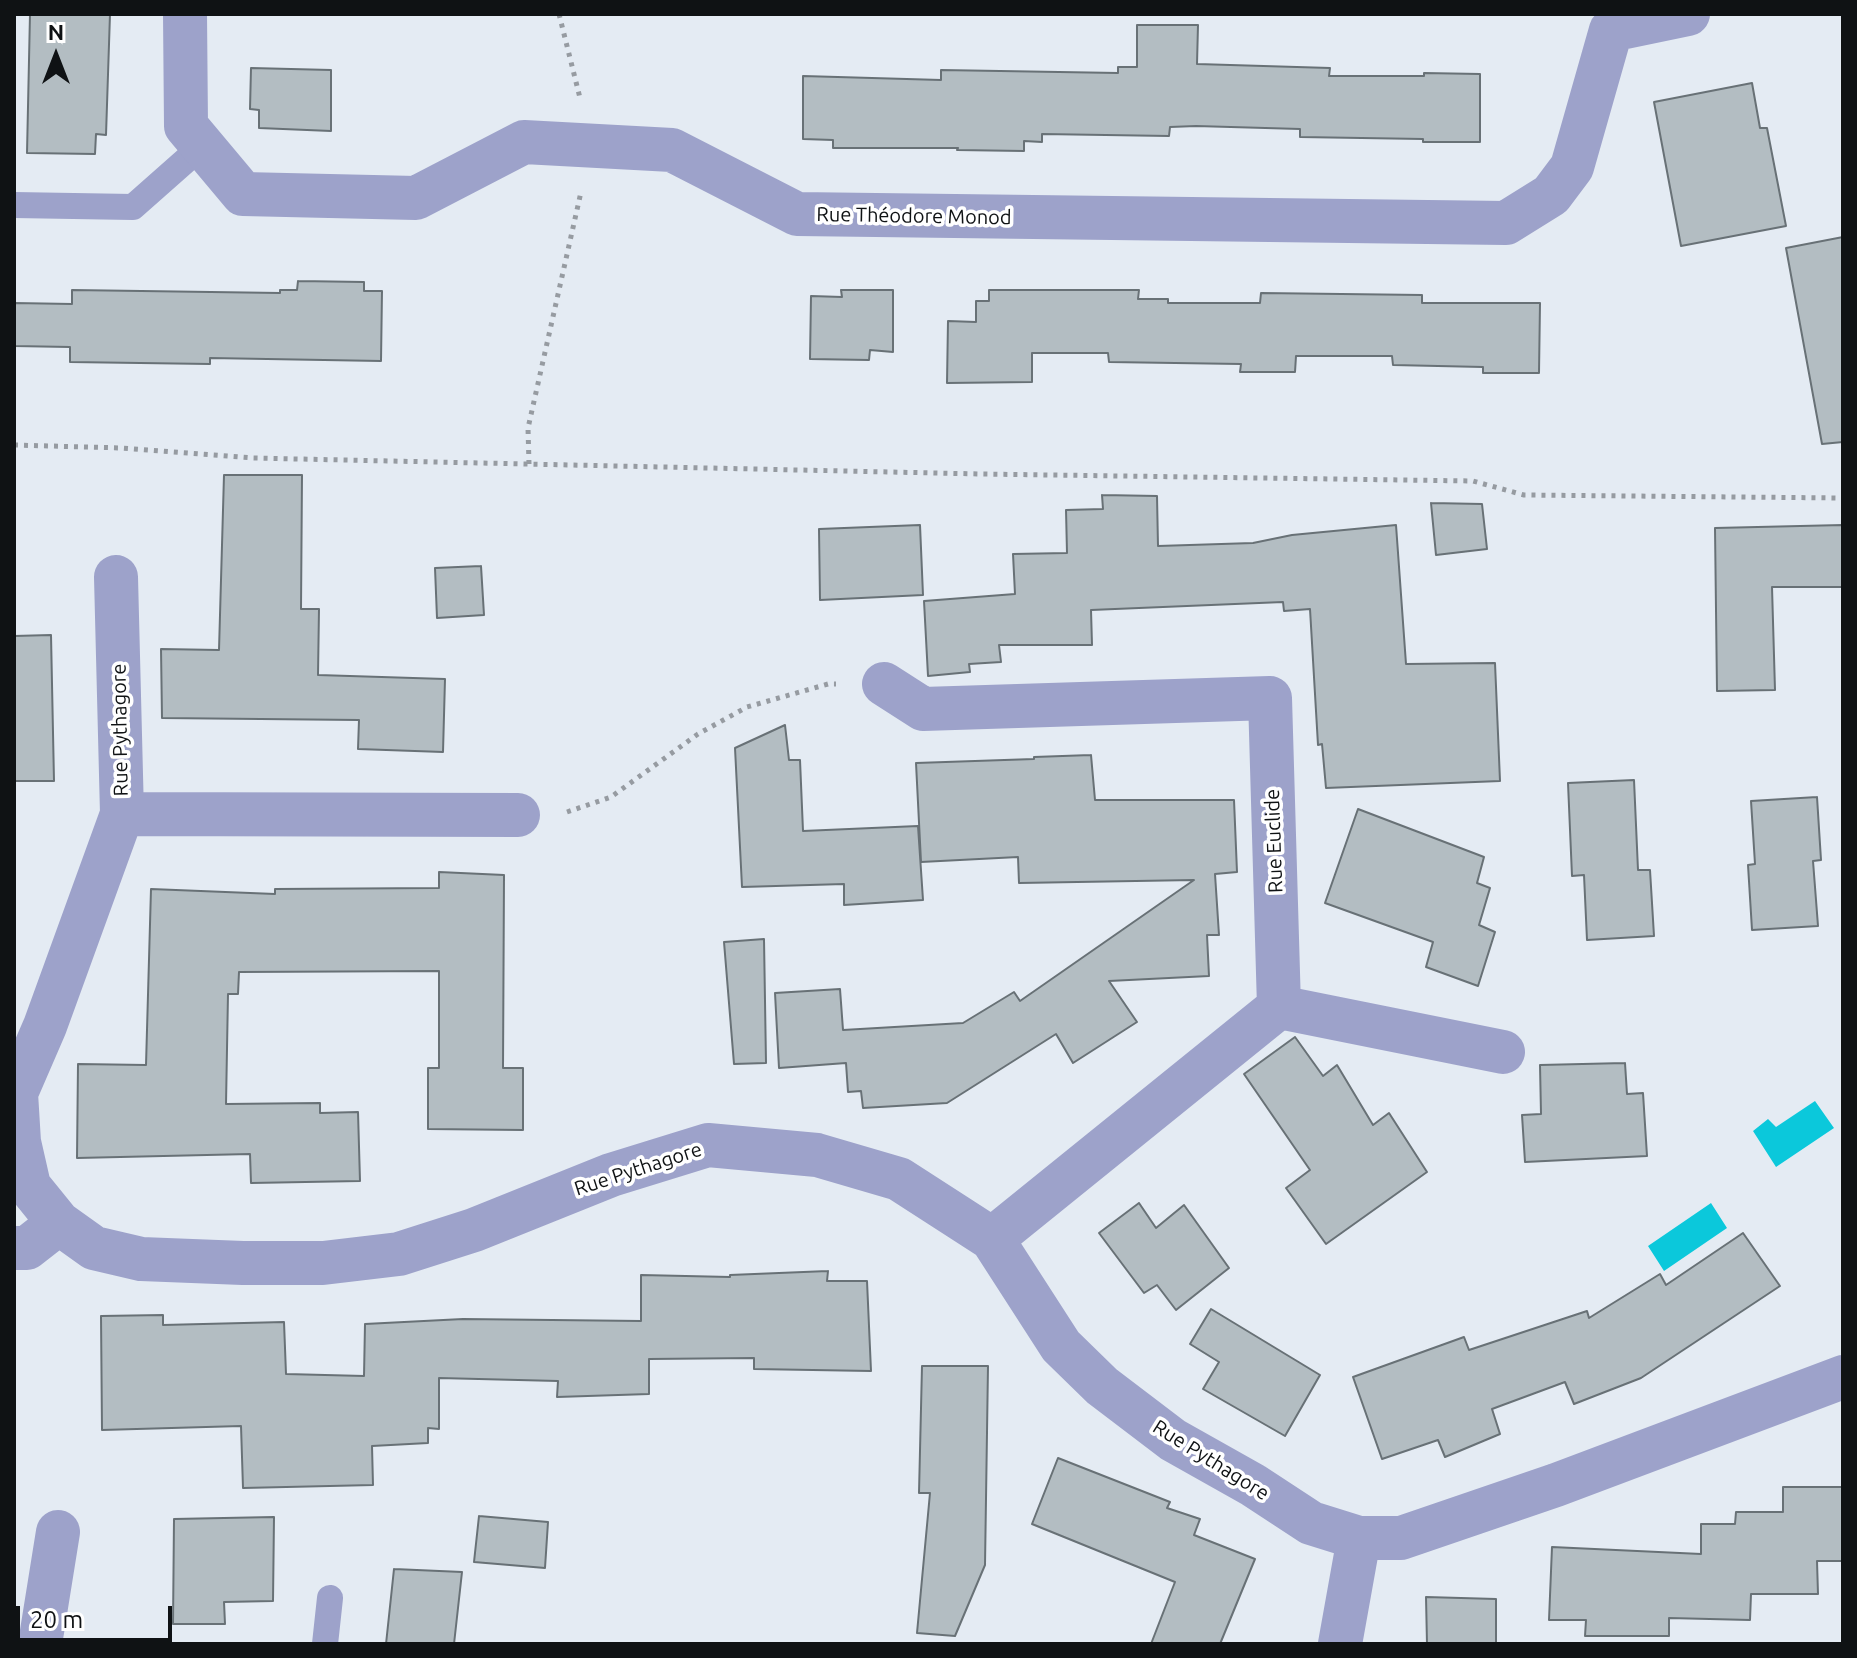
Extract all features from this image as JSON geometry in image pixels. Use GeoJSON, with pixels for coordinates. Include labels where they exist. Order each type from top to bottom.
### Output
{"type":"FeatureCollection","features":[{"type":"Feature","properties":{"kind":"street","name":"Rue Théodore Monod"},"geometry":{"type":"LineString","coordinates":[[185,14],[186,126],[243,194],[416,198],[524,142],[672,150],[797,214],[1506,223],[1551,195],[1572,167],[1605,22],[1688,14]]}},
{"type":"Feature","properties":{"kind":"street","name":"Rue Pythagore"},"geometry":{"type":"LineString","coordinates":[[116,577],[122,814],[45,1026],[16,1093],[19,1142],[29,1186],[59,1223],[94,1248],[141,1259],[243,1263],[323,1263],[399,1254],[474,1230],[611,1175],[708,1145],[817,1155],[899,1179],[992,1239],[1061,1346],[1102,1386],[1173,1440],[1253,1485],[1311,1523],[1359,1538],[1401,1538],[1556,1485],[1843,1377]]}},
{"type":"Feature","properties":{"kind":"street","name":"Rue Euclide"},"geometry":{"type":"LineString","coordinates":[[884,684],[923,709],[1270,698],[1279,1007]]}},
{"type":"Feature","properties":{"kind":"street"},"geometry":{"type":"LineString","coordinates":[[122,814],[518,815]]}},
{"type":"Feature","properties":{"kind":"street"},"geometry":{"type":"LineString","coordinates":[[992,1239],[1279,1007],[1503,1052]]}},
{"type":"Feature","properties":{"kind":"street"},"geometry":{"type":"LineString","coordinates":[[14,1248],[27,1248],[59,1223]]}},
{"type":"Feature","properties":{"kind":"street"},"geometry":{"type":"LineString","coordinates":[[40,1644],[58,1532]]}},
{"type":"Feature","properties":{"kind":"street"},"geometry":{"type":"LineString","coordinates":[[1340,1644],[1359,1538]]}},
{"type":"Feature","properties":{"kind":"lane"},"geometry":{"type":"LineString","coordinates":[[14,205],[133,207],[202,146]]}},
{"type":"Feature","properties":{"kind":"lane"},"geometry":{"type":"LineString","coordinates":[[325,1644],[330,1598]]}},
{"type":"Feature","properties":{"kind":"path"},"geometry":{"type":"LineString","coordinates":[[529,464],[528,428],[582,187],[585,146],[584,116],[559,14]]}},
{"type":"Feature","properties":{"kind":"path"},"geometry":{"type":"LineString","coordinates":[[14,445],[122,448],[253,458],[1473,481],[1524,495],[1843,498]]}},
{"type":"Feature","properties":{"kind":"path"},"geometry":{"type":"LineString","coordinates":[[518,815],[565,813],[611,797],[698,734],[747,707],[828,684],[884,684]]}},
{"type":"Feature","properties":{"kind":"water"},"geometry":{"type":"Polygon","coordinates":[[[1815,1101],[1834,1128],[1776,1167],[1753,1131],[1768,1119],[1776,1127],[1815,1101]]]}},
{"type":"Feature","properties":{"kind":"water"},"geometry":{"type":"Polygon","coordinates":[[[1711,1203],[1727,1228],[1664,1271],[1648,1246],[1711,1203]]]}},
{"type":"Feature","properties":{"kind":"building"},"geometry":{"type":"Polygon","coordinates":[[[30,14],[110,14],[106,135],[96,134],[95,154],[27,153],[30,14]]]}},
{"type":"Feature","properties":{"kind":"building"},"geometry":{"type":"Polygon","coordinates":[[[1137,25],[1198,25],[1197,64],[1330,68],[1329,76],[1480,74],[1480,142],[1300,137],[1300,129],[1196,126],[1170,127],[1169,136],[1042,134],[1042,142],[1024,141],[1024,151],[833,148],[833,140],[803,139],[803,76],[941,80],[941,70],[1118,73],[1118,67],[1137,67],[1137,25]]]}},
{"type":"Feature","properties":{"kind":"building"},"geometry":{"type":"Polygon","coordinates":[[[251,68],[331,70],[331,131],[259,128],[259,110],[250,109],[251,68]]]}},
{"type":"Feature","properties":{"kind":"building"},"geometry":{"type":"Polygon","coordinates":[[[1752,83],[1760,128],[1767,128],[1786,226],[1681,246],[1654,102],[1752,83]]]}},
{"type":"Feature","properties":{"kind":"building"},"geometry":{"type":"Polygon","coordinates":[[[1843,237],[1843,442],[1822,444],[1786,248],[1843,237]]]}},
{"type":"Feature","properties":{"kind":"building"},"geometry":{"type":"Polygon","coordinates":[[[298,281],[364,282],[364,291],[382,291],[381,361],[210,358],[210,364],[70,362],[70,347],[14,346],[14,303],[72,304],[72,290],[280,293],[280,290],[297,290],[298,281]]]}},
{"type":"Feature","properties":{"kind":"building"},"geometry":{"type":"Polygon","coordinates":[[[841,290],[893,290],[893,352],[870,350],[869,360],[810,359],[811,296],[842,297],[841,290]]]}},
{"type":"Feature","properties":{"kind":"building"},"geometry":{"type":"Polygon","coordinates":[[[989,290],[1139,290],[1138,299],[1168,299],[1168,303],[1260,303],[1261,293],[1422,295],[1422,303],[1540,303],[1539,373],[1483,373],[1483,367],[1393,365],[1392,356],[1296,356],[1295,372],[1240,372],[1241,364],[1109,362],[1108,353],[1032,353],[1032,382],[947,383],[948,321],[976,322],[976,301],[989,301],[989,290]]]}},
{"type":"Feature","properties":{"kind":"building"},"geometry":{"type":"Polygon","coordinates":[[[224,475],[302,475],[301,609],[319,609],[318,675],[445,679],[443,752],[358,749],[359,720],[162,718],[161,649],[219,650],[224,475]]]}},
{"type":"Feature","properties":{"kind":"building"},"geometry":{"type":"Polygon","coordinates":[[[1102,495],[1157,496],[1158,546],[1253,543],[1292,535],[1396,525],[1406,664],[1495,663],[1500,781],[1326,788],[1322,744],[1318,745],[1310,609],[1284,611],[1283,602],[1091,610],[1092,645],[999,645],[1001,662],[969,664],[970,672],[928,676],[924,601],[1015,594],[1013,554],[1067,553],[1066,510],[1103,509],[1102,495]]]}},
{"type":"Feature","properties":{"kind":"building"},"geometry":{"type":"Polygon","coordinates":[[[1431,503],[1482,504],[1487,549],[1436,555],[1431,503]]]}},
{"type":"Feature","properties":{"kind":"building"},"geometry":{"type":"Polygon","coordinates":[[[920,525],[923,595],[820,600],[819,529],[920,525]]]}},
{"type":"Feature","properties":{"kind":"building"},"geometry":{"type":"Polygon","coordinates":[[[1843,525],[1843,587],[1772,587],[1775,690],[1717,691],[1715,528],[1843,525]]]}},
{"type":"Feature","properties":{"kind":"building"},"geometry":{"type":"Polygon","coordinates":[[[481,566],[484,615],[437,618],[435,568],[481,566]]]}},
{"type":"Feature","properties":{"kind":"building"},"geometry":{"type":"Polygon","coordinates":[[[51,635],[54,781],[14,781],[14,636],[51,635]]]}},
{"type":"Feature","properties":{"kind":"building"},"geometry":{"type":"Polygon","coordinates":[[[785,725],[789,760],[800,760],[803,831],[918,826],[923,900],[844,905],[844,884],[742,887],[735,748],[785,725]]]}},
{"type":"Feature","properties":{"kind":"building"},"geometry":{"type":"Polygon","coordinates":[[[1091,755],[1095,800],[1234,800],[1237,872],[1215,874],[1219,935],[1207,935],[1209,976],[1109,981],[1137,1022],[1073,1063],[1056,1034],[947,1103],[863,1108],[861,1091],[848,1092],[846,1063],[779,1068],[775,993],[840,989],[843,1030],[963,1023],[1014,992],[1020,1001],[1194,880],[1019,883],[1018,857],[921,862],[916,763],[1091,755]]]}},
{"type":"Feature","properties":{"kind":"building"},"geometry":{"type":"Polygon","coordinates":[[[1634,780],[1638,870],[1650,870],[1654,936],[1587,940],[1584,875],[1572,876],[1568,783],[1634,780]]]}},
{"type":"Feature","properties":{"kind":"building"},"geometry":{"type":"Polygon","coordinates":[[[1817,797],[1821,860],[1813,861],[1818,926],[1752,930],[1748,865],[1755,864],[1751,801],[1817,797]]]}},
{"type":"Feature","properties":{"kind":"building"},"geometry":{"type":"Polygon","coordinates":[[[1358,809],[1484,857],[1477,883],[1490,888],[1479,925],[1495,932],[1478,986],[1426,967],[1433,942],[1325,903],[1358,809]]]}},
{"type":"Feature","properties":{"kind":"building"},"geometry":{"type":"Polygon","coordinates":[[[439,872],[504,875],[503,1068],[523,1068],[523,1130],[428,1129],[428,1068],[439,1068],[439,971],[239,972],[238,994],[228,994],[226,1104],[320,1103],[320,1113],[358,1112],[360,1181],[251,1183],[250,1154],[77,1158],[78,1064],[146,1065],[151,889],[275,894],[275,889],[439,888],[439,872]]]}},
{"type":"Feature","properties":{"kind":"building"},"geometry":{"type":"Polygon","coordinates":[[[764,939],[766,1063],[734,1064],[724,942],[764,939]]]}},
{"type":"Feature","properties":{"kind":"building"},"geometry":{"type":"Polygon","coordinates":[[[1295,1037],[1323,1076],[1337,1065],[1373,1125],[1389,1113],[1427,1172],[1326,1244],[1286,1188],[1310,1170],[1244,1074],[1295,1037]]]}},
{"type":"Feature","properties":{"kind":"building"},"geometry":{"type":"Polygon","coordinates":[[[1625,1063],[1627,1094],[1643,1093],[1647,1156],[1525,1162],[1522,1115],[1541,1114],[1540,1065],[1625,1063]]]}},
{"type":"Feature","properties":{"kind":"building"},"geometry":{"type":"Polygon","coordinates":[[[1139,1203],[1156,1228],[1184,1205],[1229,1268],[1176,1310],[1157,1285],[1144,1293],[1099,1233],[1139,1203]]]}},
{"type":"Feature","properties":{"kind":"building"},"geometry":{"type":"Polygon","coordinates":[[[1743,1233],[1780,1286],[1641,1378],[1574,1404],[1565,1382],[1492,1409],[1500,1434],[1445,1457],[1438,1440],[1382,1459],[1353,1377],[1464,1337],[1469,1350],[1587,1311],[1589,1318],[1660,1274],[1666,1285],[1743,1233]]]}},
{"type":"Feature","properties":{"kind":"building"},"geometry":{"type":"Polygon","coordinates":[[[828,1271],[827,1281],[867,1281],[871,1371],[754,1369],[754,1358],[649,1359],[649,1394],[557,1397],[558,1381],[439,1378],[439,1429],[428,1428],[428,1443],[372,1446],[373,1485],[243,1488],[241,1426],[102,1430],[101,1316],[163,1315],[163,1325],[284,1322],[286,1374],[364,1376],[365,1324],[463,1319],[641,1321],[641,1275],[730,1277],[828,1271]]]}},
{"type":"Feature","properties":{"kind":"building"},"geometry":{"type":"Polygon","coordinates":[[[1211,1309],[1320,1375],[1285,1436],[1203,1389],[1219,1362],[1190,1344],[1211,1309]]]}},
{"type":"Feature","properties":{"kind":"building"},"geometry":{"type":"Polygon","coordinates":[[[922,1366],[988,1366],[985,1565],[955,1636],[917,1633],[930,1493],[919,1493],[922,1366]]]}},
{"type":"Feature","properties":{"kind":"building"},"geometry":{"type":"Polygon","coordinates":[[[1058,1458],[1170,1502],[1167,1508],[1200,1519],[1194,1535],[1255,1559],[1220,1644],[1151,1644],[1175,1582],[1032,1524],[1058,1458]]]}},
{"type":"Feature","properties":{"kind":"building"},"geometry":{"type":"Polygon","coordinates":[[[1783,1487],[1843,1487],[1843,1561],[1817,1561],[1818,1594],[1751,1594],[1750,1620],[1669,1618],[1669,1636],[1585,1636],[1586,1620],[1549,1620],[1552,1547],[1701,1554],[1701,1524],[1735,1524],[1736,1512],[1783,1512],[1783,1487]]]}},
{"type":"Feature","properties":{"kind":"building"},"geometry":{"type":"Polygon","coordinates":[[[479,1516],[548,1522],[545,1568],[474,1562],[479,1516]]]}},
{"type":"Feature","properties":{"kind":"building"},"geometry":{"type":"Polygon","coordinates":[[[274,1517],[273,1601],[224,1602],[225,1624],[173,1624],[174,1519],[274,1517]]]}},
{"type":"Feature","properties":{"kind":"building"},"geometry":{"type":"Polygon","coordinates":[[[394,1569],[462,1572],[454,1644],[386,1644],[394,1569]]]}},
{"type":"Feature","properties":{"kind":"building"},"geometry":{"type":"Polygon","coordinates":[[[1426,1597],[1496,1599],[1496,1644],[1427,1644],[1426,1597]]]}}]}
